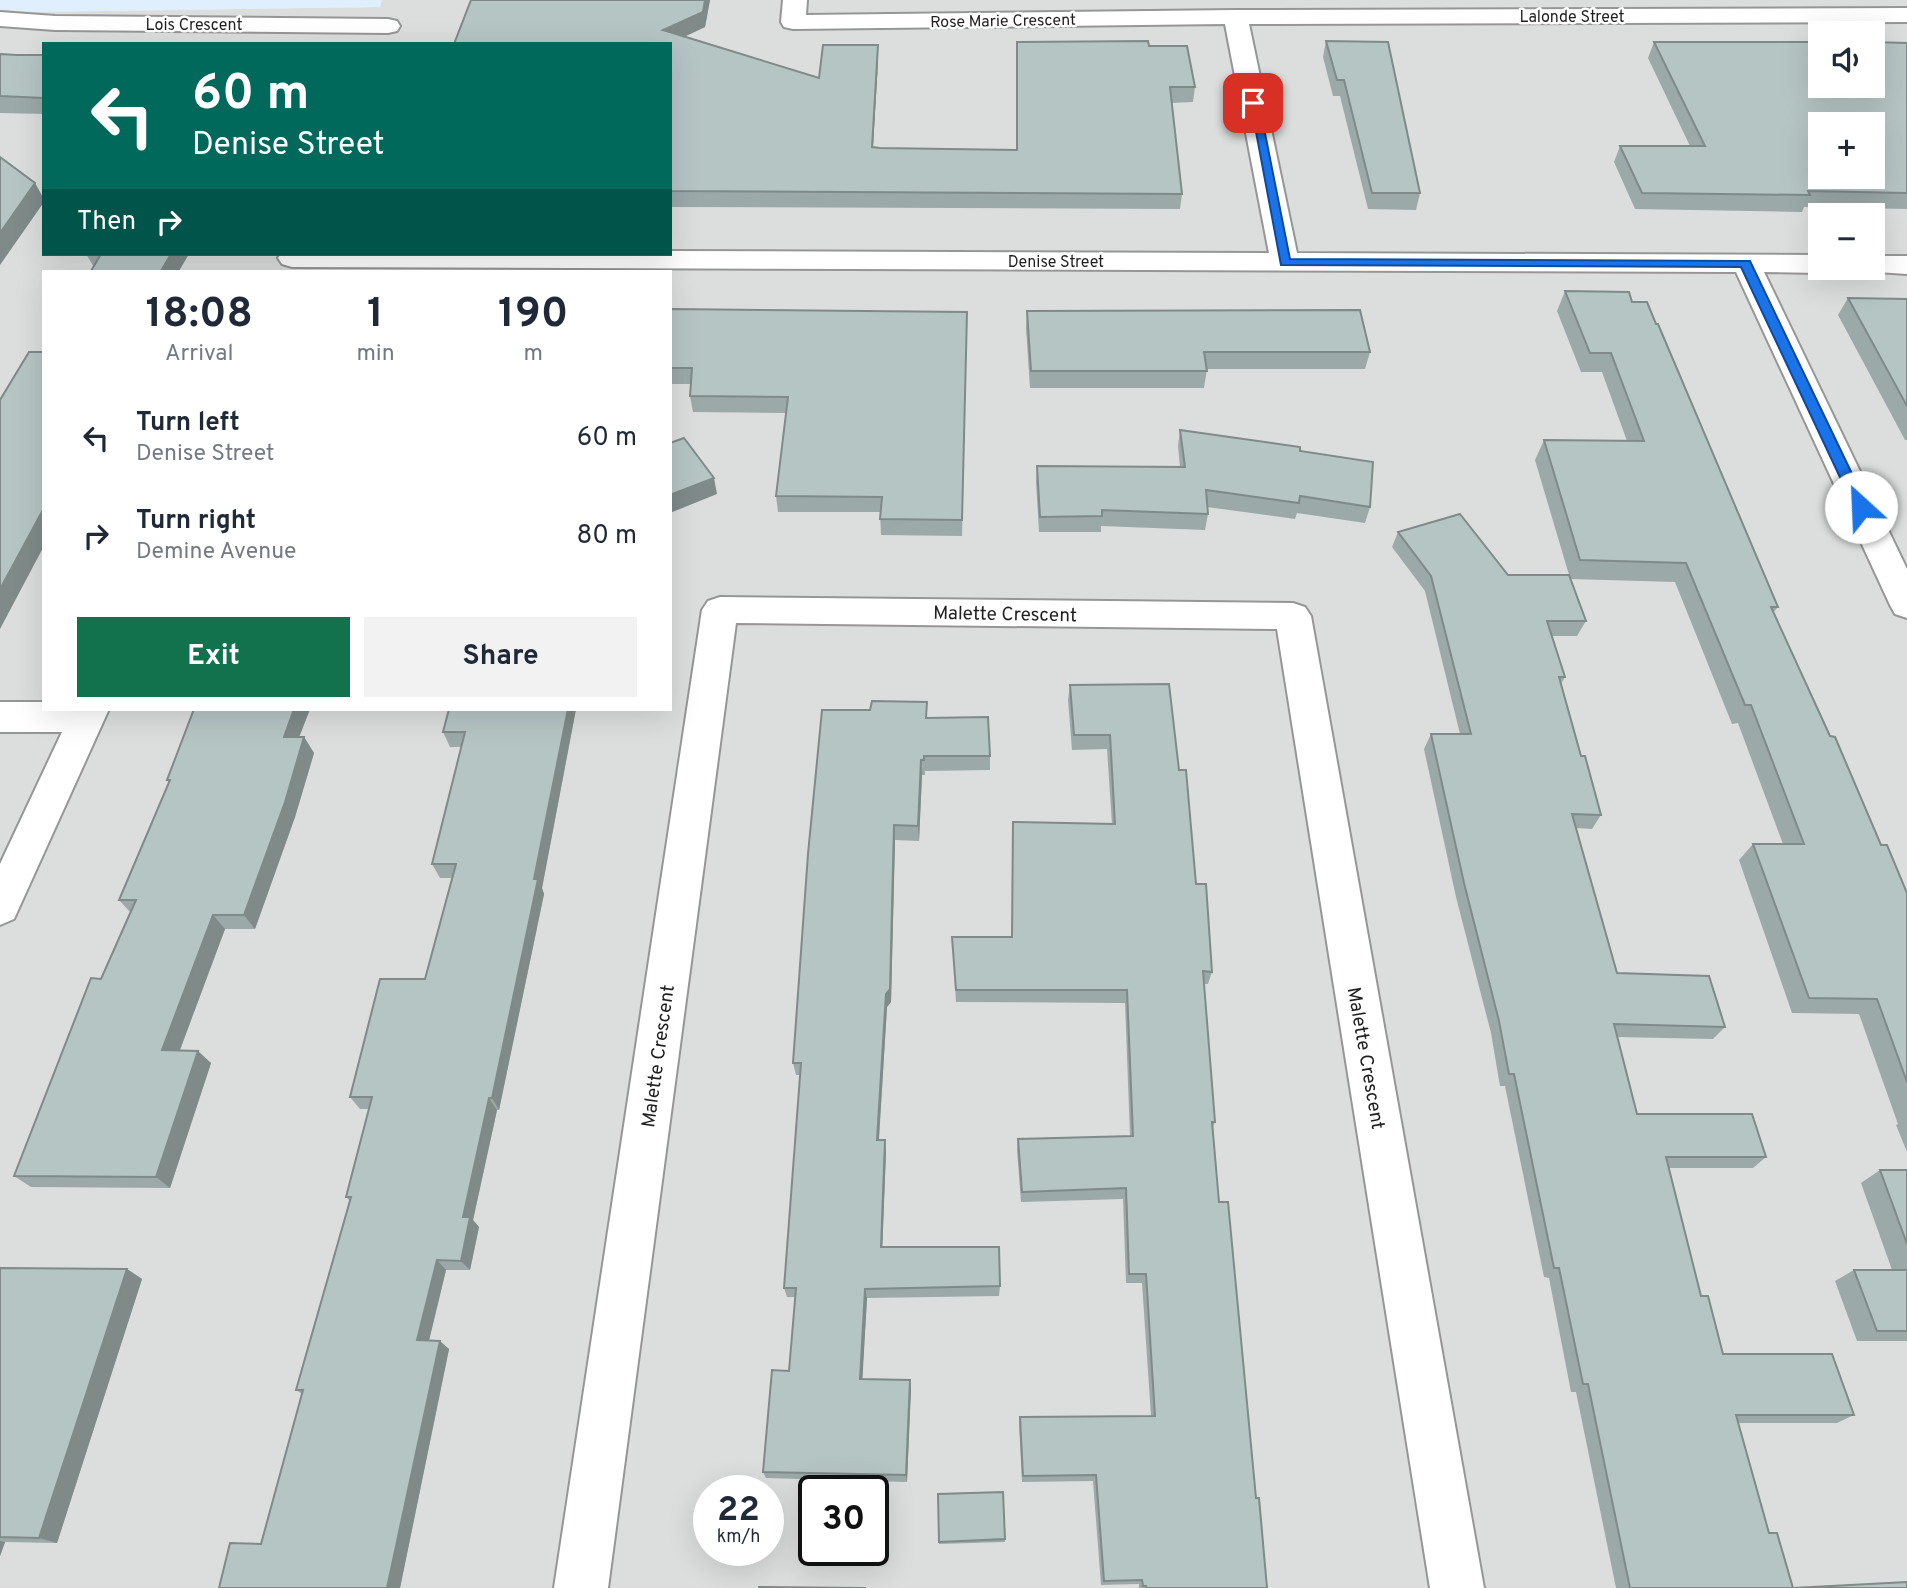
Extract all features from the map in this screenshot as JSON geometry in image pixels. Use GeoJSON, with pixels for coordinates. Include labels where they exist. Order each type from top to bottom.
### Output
{"type":"FeatureCollection","features":[{"type":"Feature","properties":{"kind":"street","name":"Rose Marie Crescent"},"geometry":{"type":"LineString","coordinates":[[795,0],[793,22],[1236,17]]}},
{"type":"Feature","properties":{"kind":"street","name":"Lalonde Street"},"geometry":{"type":"LineString","coordinates":[[1236,17],[1907,15]]}},
{"type":"Feature","properties":{"kind":"street"},"geometry":{"type":"LineString","coordinates":[[1236,17],[1285,262]]}},
{"type":"Feature","properties":{"kind":"street","name":"Lois Crescent"},"geometry":{"type":"LineString","coordinates":[[0,19],[55,23],[388,26]]}},
{"type":"Feature","properties":{"kind":"street","name":"Denise Street"},"geometry":{"type":"LineString","coordinates":[[290,261],[1808,264]]}},
{"type":"Feature","properties":{"kind":"street"},"geometry":{"type":"LineString","coordinates":[[1746,264],[1907,605]]}},
{"type":"Feature","properties":{"kind":"street"},"geometry":{"type":"LineString","coordinates":[[1885,265],[1907,265]]}},
{"type":"Feature","properties":{"kind":"street","name":"Malette Crescent"},"geometry":{"type":"LineString","coordinates":[[581,1588],[720,610],[1293,616],[1457,1588]]}},
{"type":"Feature","properties":{"kind":"street"},"geometry":{"type":"LineString","coordinates":[[0,717],[89,713],[0,907]]}},
{"type":"Feature","properties":{"kind":"shaded area"},"geometry":{"type":"Polygon","coordinates":[[[0,0],[382,0],[380,7],[35,12],[0,9],[0,0]]]}},
{"type":"Feature","properties":{"kind":"shaded area"},"geometry":{"type":"Polygon","coordinates":[[[382,0],[1907,0],[1907,1588],[0,1588],[0,10],[35,12],[380,7],[382,0]]]}},
{"type":"Feature","properties":{"kind":"building"},"geometry":{"type":"Polygon","coordinates":[[[471,0],[705,0],[703,12],[663,30],[819,78],[823,45],[878,45],[872,147],[1017,150],[1017,42],[1148,41],[1149,46],[1187,46],[1195,87],[1170,87],[1182,194],[672,191],[672,42],[455,42],[471,0]]]}},
{"type":"Feature","properties":{"kind":"building"},"geometry":{"type":"Polygon","coordinates":[[[1326,41],[1388,42],[1420,193],[1372,193],[1344,80],[1337,80],[1326,41]]]}},
{"type":"Feature","properties":{"kind":"building"},"geometry":{"type":"Polygon","coordinates":[[[1654,42],[1808,42],[1808,98],[1885,98],[1885,42],[1907,43],[1907,193],[1642,193],[1620,146],[1705,146],[1654,42]]]}},
{"type":"Feature","properties":{"kind":"building"},"geometry":{"type":"Polygon","coordinates":[[[0,54],[42,55],[42,98],[0,96],[0,54]]]}},
{"type":"Feature","properties":{"kind":"building"},"geometry":{"type":"Polygon","coordinates":[[[0,157],[35,183],[0,233],[0,157]]]}},
{"type":"Feature","properties":{"kind":"building"},"geometry":{"type":"Polygon","coordinates":[[[100,256],[170,256],[162,270],[92,270],[100,256]]]}},
{"type":"Feature","properties":{"kind":"building"},"geometry":{"type":"Polygon","coordinates":[[[1565,291],[1629,292],[1632,302],[1647,302],[1778,607],[1771,607],[1830,736],[1835,737],[1881,845],[1887,845],[1907,893],[1907,1082],[1877,999],[1809,998],[1753,844],[1804,844],[1751,705],[1745,705],[1686,563],[1580,560],[1544,440],[1644,441],[1611,353],[1590,353],[1565,291]]]}},
{"type":"Feature","properties":{"kind":"building"},"geometry":{"type":"Polygon","coordinates":[[[1848,298],[1907,299],[1907,406],[1848,298]]]}},
{"type":"Feature","properties":{"kind":"building"},"geometry":{"type":"Polygon","coordinates":[[[672,309],[967,312],[962,520],[880,519],[882,497],[776,496],[788,397],[690,396],[692,368],[672,368],[672,309]]]}},
{"type":"Feature","properties":{"kind":"building"},"geometry":{"type":"Polygon","coordinates":[[[1360,310],[1370,352],[1204,352],[1207,371],[1031,371],[1027,311],[1360,310]]]}},
{"type":"Feature","properties":{"kind":"building"},"geometry":{"type":"Polygon","coordinates":[[[29,352],[42,352],[42,512],[0,589],[0,400],[29,352]]]}},
{"type":"Feature","properties":{"kind":"building"},"geometry":{"type":"Polygon","coordinates":[[[1180,430],[1300,447],[1300,451],[1373,462],[1370,507],[1300,496],[1299,503],[1206,490],[1208,514],[1102,510],[1102,516],[1040,517],[1037,466],[1185,467],[1180,430]]]}},
{"type":"Feature","properties":{"kind":"building"},"geometry":{"type":"Polygon","coordinates":[[[684,438],[714,478],[672,494],[672,442],[684,438]]]}},
{"type":"Feature","properties":{"kind":"building"},"geometry":{"type":"Polygon","coordinates":[[[1460,514],[1508,575],[1569,575],[1586,621],[1547,621],[1565,677],[1559,677],[1601,815],[1572,814],[1617,973],[1709,976],[1725,1027],[1614,1024],[1637,1114],[1752,1114],[1766,1157],[1666,1157],[1701,1296],[1708,1296],[1723,1354],[1832,1354],[1854,1415],[1736,1415],[1769,1533],[1777,1533],[1793,1588],[1630,1588],[1588,1384],[1583,1384],[1559,1268],[1554,1268],[1514,1074],[1509,1074],[1499,1021],[1464,883],[1431,734],[1471,734],[1431,576],[1398,532],[1460,514]]]}},
{"type":"Feature","properties":{"kind":"building"},"geometry":{"type":"Polygon","coordinates":[[[1169,684],[1179,770],[1186,770],[1196,884],[1206,884],[1212,972],[1203,971],[1215,1122],[1212,1122],[1219,1202],[1228,1202],[1267,1588],[1147,1588],[1143,1586],[1142,1580],[1104,1581],[1096,1475],[1023,1476],[1020,1417],[1155,1416],[1146,1274],[1129,1274],[1126,1188],[1022,1192],[1018,1139],[1133,1136],[1127,990],[956,990],[952,937],[1012,937],[1013,822],[1115,824],[1110,735],[1074,735],[1070,685],[1169,684]]]}},
{"type":"Feature","properties":{"kind":"building"},"geometry":{"type":"Polygon","coordinates":[[[872,701],[927,702],[926,718],[988,717],[990,756],[924,756],[924,760],[921,760],[918,826],[894,825],[890,989],[886,994],[877,1140],[885,1140],[881,1247],[999,1247],[1000,1286],[865,1289],[860,1379],[910,1380],[906,1475],[763,1472],[772,1370],[789,1371],[796,1288],[784,1288],[801,1063],[793,1063],[808,854],[822,710],[870,710],[872,701]]]}},
{"type":"Feature","properties":{"kind":"building"},"geometry":{"type":"Polygon","coordinates":[[[193,711],[293,711],[284,737],[304,737],[285,802],[244,915],[213,915],[162,1050],[198,1051],[156,1177],[14,1176],[91,978],[101,979],[136,900],[119,900],[170,780],[167,780],[193,711]]]}},
{"type":"Feature","properties":{"kind":"building"},"geometry":{"type":"Polygon","coordinates":[[[448,711],[568,711],[534,879],[538,879],[492,1098],[489,1098],[463,1217],[470,1217],[461,1261],[437,1260],[417,1340],[440,1341],[387,1588],[219,1588],[230,1543],[261,1544],[303,1390],[296,1390],[351,1197],[346,1197],[372,1097],[350,1097],[380,979],[425,979],[456,864],[432,864],[465,732],[443,732],[448,711]]]}},
{"type":"Feature","properties":{"kind":"building"},"geometry":{"type":"Polygon","coordinates":[[[1880,1170],[1907,1170],[1907,1244],[1880,1170]]]}},
{"type":"Feature","properties":{"kind":"building"},"geometry":{"type":"Polygon","coordinates":[[[0,1268],[127,1269],[39,1538],[0,1537],[0,1268]]]}},
{"type":"Feature","properties":{"kind":"building"},"geometry":{"type":"Polygon","coordinates":[[[1854,1270],[1907,1270],[1907,1331],[1877,1331],[1854,1270]]]}},
{"type":"Feature","properties":{"kind":"building"},"geometry":{"type":"Polygon","coordinates":[[[1003,1492],[1005,1539],[939,1542],[938,1494],[1003,1492]]]}},
{"type":"Feature","properties":{"kind":"building"},"geometry":{"type":"Polygon","coordinates":[[[1907,1582],[1907,1588],[1793,1588],[1907,1582]]]}},
{"type":"Feature","properties":{"kind":"building"},"geometry":{"type":"Polygon","coordinates":[[[759,1587],[866,1588],[759,1588],[759,1587]]]}},
{"type":"Feature","properties":{"kind":"route"},"geometry":{"type":"LineString","coordinates":[[1253,103],[1285,262],[1746,264],[1861,507]]}}]}
